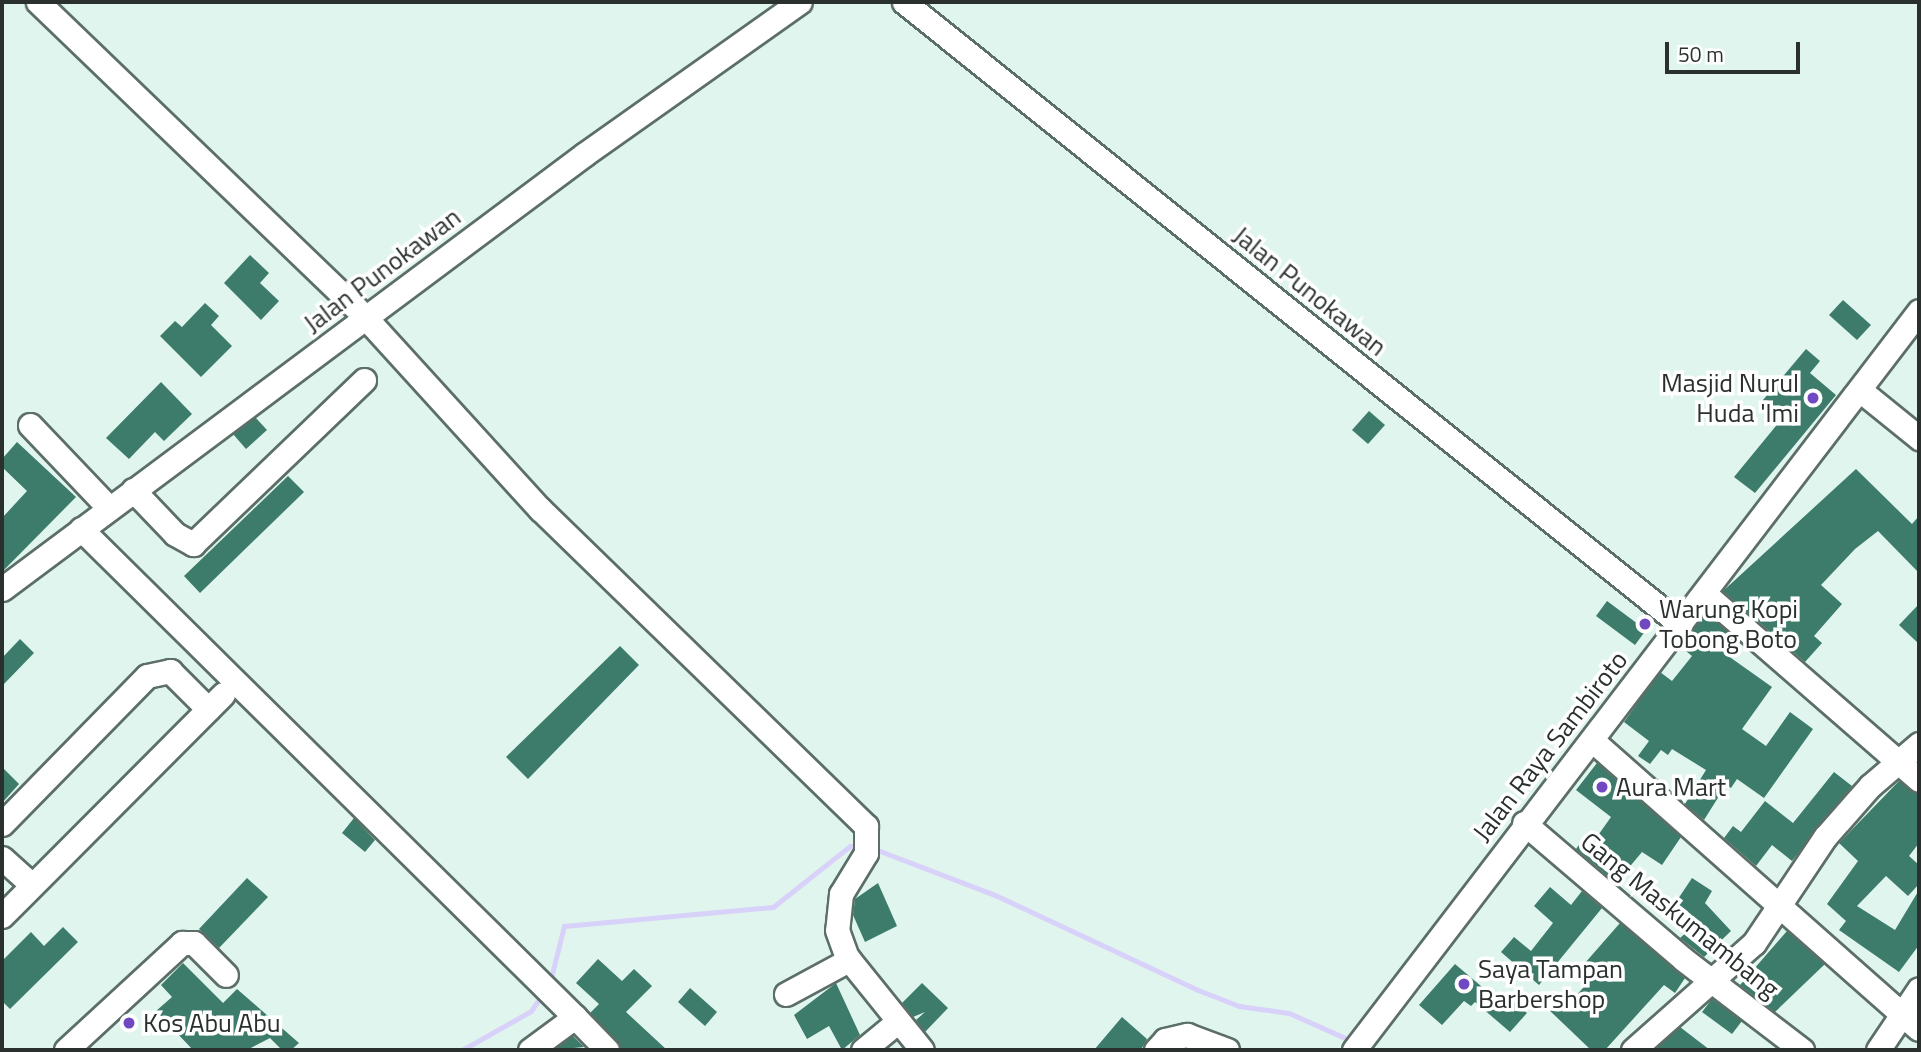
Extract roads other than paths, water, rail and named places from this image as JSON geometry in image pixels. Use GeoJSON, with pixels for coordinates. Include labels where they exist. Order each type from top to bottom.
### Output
{"type":"FeatureCollection","features":[{"type":"Feature","properties":{"kind":"street"},"geometry":{"type":"LineString","coordinates":[[38,2],[365,317],[540,509],[866,826],[867,847],[836,912],[849,960],[922,1050]]}},
{"type":"Feature","properties":{"kind":"street","name":"Jalan Punokawan"},"geometry":{"type":"LineString","coordinates":[[2,589],[365,317],[800,2]]}},
{"type":"Feature","properties":{"kind":"street","name":"Jalan Punokawan"},"geometry":{"type":"LineString","coordinates":[[904,2],[1680,624]]}},
{"type":"Feature","properties":{"kind":"street","name":"Jalan Raya Sambiroto"},"geometry":{"type":"LineString","coordinates":[[1354,1050],[1524,824],[1861,391],[1919,311]]}},
{"type":"Feature","properties":{"kind":"street"},"geometry":{"type":"LineString","coordinates":[[133,491],[175,534],[193,544],[364,380]]}},
{"type":"Feature","properties":{"kind":"street"},"geometry":{"type":"LineString","coordinates":[[1861,391],[1919,438]]}},
{"type":"Feature","properties":{"kind":"street"},"geometry":{"type":"LineString","coordinates":[[30,425],[109,509]]}},
{"type":"Feature","properties":{"kind":"street"},"geometry":{"type":"LineString","coordinates":[[81,529],[607,1050]]}},
{"type":"Feature","properties":{"kind":"street"},"geometry":{"type":"LineString","coordinates":[[1704,593],[1919,780]]}},
{"type":"Feature","properties":{"kind":"street"},"geometry":{"type":"LineString","coordinates":[[2,824],[147,676],[170,671],[216,701],[2,916]]}},
{"type":"Feature","properties":{"kind":"street"},"geometry":{"type":"LineString","coordinates":[[1592,740],[1780,910],[1911,1021]]}},
{"type":"Feature","properties":{"kind":"street"},"geometry":{"type":"LineString","coordinates":[[1633,1050],[1717,981],[1780,910],[1825,837],[1870,786],[1900,764],[1919,744]]}},
{"type":"Feature","properties":{"kind":"street","name":"Gang Maskumambang"},"geometry":{"type":"LineString","coordinates":[[1524,824],[1683,959],[1717,981],[1802,1050]]}},
{"type":"Feature","properties":{"kind":"street"},"geometry":{"type":"LineString","coordinates":[[2,858],[32,886]]}},
{"type":"Feature","properties":{"kind":"street"},"geometry":{"type":"LineString","coordinates":[[66,1050],[182,943],[194,943],[226,975]]}},
{"type":"Feature","properties":{"kind":"street"},"geometry":{"type":"LineString","coordinates":[[786,994],[849,960]]}},
{"type":"Feature","properties":{"kind":"street"},"geometry":{"type":"LineString","coordinates":[[1878,1050],[1911,1021],[1919,989]]}},
{"type":"Feature","properties":{"kind":"street"},"geometry":{"type":"LineString","coordinates":[[530,1050],[575,1017]]}},
{"type":"Feature","properties":{"kind":"street"},"geometry":{"type":"LineString","coordinates":[[863,1050],[897,1022]]}},
{"type":"Feature","properties":{"kind":"street"},"geometry":{"type":"LineString","coordinates":[[1156,1050],[1165,1040],[1187,1035],[1227,1050]]}},
{"type":"Feature","properties":{"kind":"waterway"},"geometry":{"type":"LineString","coordinates":[[550,982],[564,926],[773,907],[850,846],[859,847]]}},
{"type":"Feature","properties":{"kind":"waterway"},"geometry":{"type":"LineString","coordinates":[[872,848],[995,895],[1198,990],[1239,1006],[1289,1013],[1354,1042]]}},
{"type":"Feature","properties":{"kind":"waterway"},"geometry":{"type":"LineString","coordinates":[[462,1050],[531,1011],[543,993]]}},
{"type":"Feature","properties":{"kind":"place","name":"Masjid Nurul Huda 'lmi"},"geometry":{"type":"Point","coordinates":[1813,398]}},
{"type":"Feature","properties":{"kind":"place","name":"Warung Kopi Tobong Boto"},"geometry":{"type":"Point","coordinates":[1645,624]}},
{"type":"Feature","properties":{"kind":"place","name":"Aura Mart"},"geometry":{"type":"Point","coordinates":[1602,787]}},
{"type":"Feature","properties":{"kind":"place","name":"Saya Tampan Barbershop"},"geometry":{"type":"Point","coordinates":[1464,984]}},
{"type":"Feature","properties":{"kind":"place","name":"Kos Abu Abu"},"geometry":{"type":"Point","coordinates":[129,1023]}}]}
